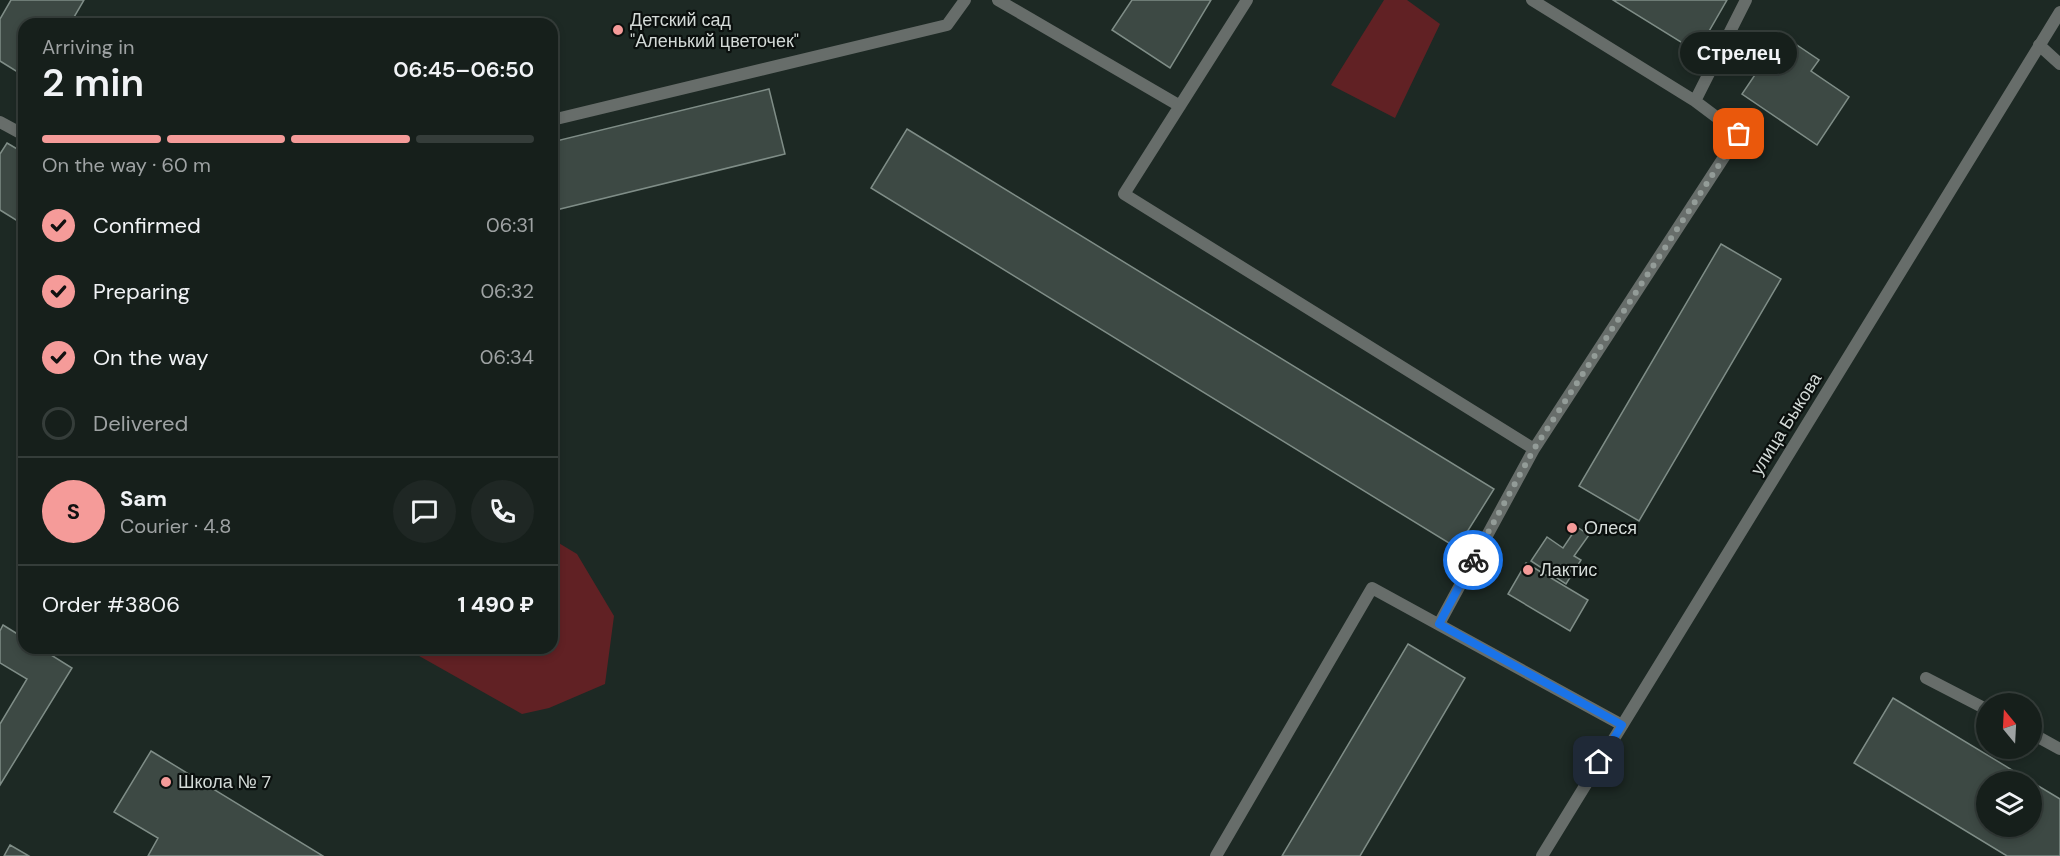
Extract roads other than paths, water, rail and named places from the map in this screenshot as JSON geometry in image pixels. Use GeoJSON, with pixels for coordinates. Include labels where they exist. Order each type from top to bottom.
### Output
{"type":"FeatureCollection","features":[{"type":"Feature","properties":{"kind":"street"},"geometry":{"type":"LineString","coordinates":[[558,119],[947,25],[965,0]]}},
{"type":"Feature","properties":{"kind":"street"},"geometry":{"type":"LineString","coordinates":[[998,0],[1180,106]]}},
{"type":"Feature","properties":{"kind":"street"},"geometry":{"type":"LineString","coordinates":[[1247,0],[1124,194],[1534,449]]}},
{"type":"Feature","properties":{"kind":"street"},"geometry":{"type":"LineString","coordinates":[[1439,624],[1534,449],[1739,134],[1695,101],[1532,0]]}},
{"type":"Feature","properties":{"kind":"street"},"geometry":{"type":"LineString","coordinates":[[1695,101],[1746,0]]}},
{"type":"Feature","properties":{"kind":"street","name":"улица Быкова"},"geometry":{"type":"LineString","coordinates":[[1542,856],[2060,12]]}},
{"type":"Feature","properties":{"kind":"street"},"geometry":{"type":"LineString","coordinates":[[2039,45],[2060,64]]}},
{"type":"Feature","properties":{"kind":"street"},"geometry":{"type":"LineString","coordinates":[[0,122],[18,132]]}},
{"type":"Feature","properties":{"kind":"street"},"geometry":{"type":"LineString","coordinates":[[1216,856],[1372,588],[1622,725]]}},
{"type":"Feature","properties":{"kind":"street"},"geometry":{"type":"LineString","coordinates":[[1926,678],[1976,705]]}},
{"type":"Feature","properties":{"kind":"street"},"geometry":{"type":"LineString","coordinates":[[2042,739],[2060,749]]}},
{"type":"Feature","properties":{"kind":"place","name":"Детский сад \"Аленький цветочек\""},"geometry":{"type":"Point","coordinates":[618,30]}},
{"type":"Feature","properties":{"kind":"place","name":"Стрелец"},"geometry":{"type":"Point","coordinates":[1739,134]}},
{"type":"Feature","properties":{"kind":"place","name":"Олеся"},"geometry":{"type":"Point","coordinates":[1572,528]}},
{"type":"Feature","properties":{"kind":"place","name":"Лактис"},"geometry":{"type":"Point","coordinates":[1528,570]}},
{"type":"Feature","properties":{"kind":"place","name":"Школа № 7"},"geometry":{"type":"Point","coordinates":[166,782]}}]}
